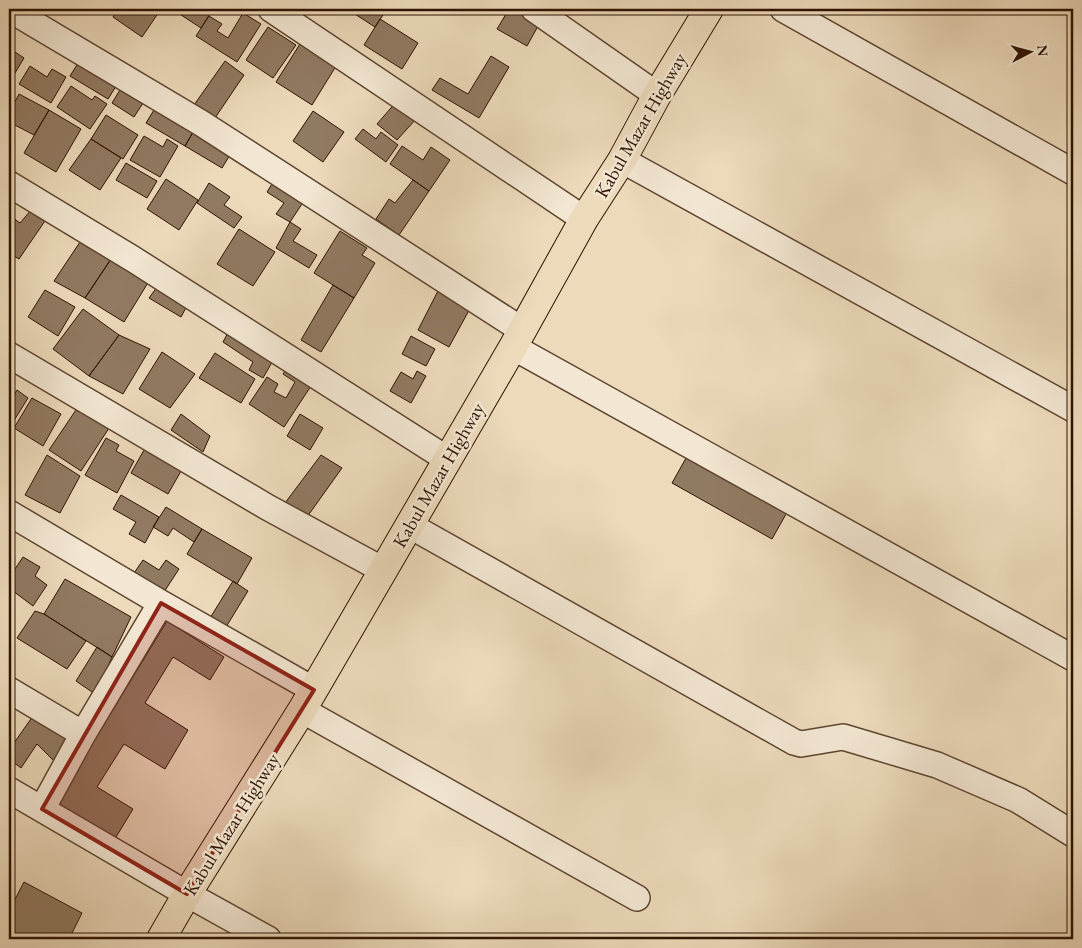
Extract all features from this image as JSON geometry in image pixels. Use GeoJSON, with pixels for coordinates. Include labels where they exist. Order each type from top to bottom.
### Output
{"type":"FeatureCollection","features":[{"type":"Feature","properties":{"kind":"highway","name":"Kabul Mazar Highway"},"geometry":{"type":"LineString","coordinates":[[161,939],[308,700],[584,219],[622,160],[657,95],[709,9]]}},
{"type":"Feature","properties":{"kind":"street"},"geometry":{"type":"LineString","coordinates":[[9,9],[200,123],[517,338],[1073,658]]}},
{"type":"Feature","properties":{"kind":"street"},"geometry":{"type":"LineString","coordinates":[[271,9],[584,219]]}},
{"type":"Feature","properties":{"kind":"street"},"geometry":{"type":"LineString","coordinates":[[534,9],[657,95]]}},
{"type":"Feature","properties":{"kind":"street"},"geometry":{"type":"LineString","coordinates":[[783,9],[1073,172]]}},
{"type":"Feature","properties":{"kind":"street"},"geometry":{"type":"LineString","coordinates":[[622,160],[1073,409]]}},
{"type":"Feature","properties":{"kind":"street"},"geometry":{"type":"LineString","coordinates":[[9,184],[133,259],[447,459]]}},
{"type":"Feature","properties":{"kind":"street"},"geometry":{"type":"LineString","coordinates":[[9,355],[267,507],[383,570]]}},
{"type":"Feature","properties":{"kind":"street"},"geometry":{"type":"LineString","coordinates":[[9,513],[161,603],[308,700],[636,898]]}},
{"type":"Feature","properties":{"kind":"street"},"geometry":{"type":"LineString","coordinates":[[409,525],[794,742],[801,744],[843,737],[937,765],[1018,800],[1073,834]]}},
{"type":"Feature","properties":{"kind":"street"},"geometry":{"type":"LineString","coordinates":[[42,809],[83,734],[161,603]]}},
{"type":"Feature","properties":{"kind":"street"},"geometry":{"type":"LineString","coordinates":[[9,690],[83,734]]}},
{"type":"Feature","properties":{"kind":"street"},"geometry":{"type":"LineString","coordinates":[[9,790],[268,939]]}},
{"type":"Feature","properties":{"kind":"highlighted area"},"geometry":{"type":"Polygon","coordinates":[[[161,603],[314,690],[187,894],[42,809],[161,603]]]}},
{"type":"Feature","properties":{"kind":"building"},"geometry":{"type":"Polygon","coordinates":[[[118,9],[161,9],[142,37],[113,17],[118,9]]]}},
{"type":"Feature","properties":{"kind":"building"},"geometry":{"type":"Polygon","coordinates":[[[172,9],[213,9],[201,28],[172,9]]]}},
{"type":"Feature","properties":{"kind":"building"},"geometry":{"type":"Polygon","coordinates":[[[347,9],[387,9],[375,27],[347,9]]]}},
{"type":"Feature","properties":{"kind":"building"},"geometry":{"type":"Polygon","coordinates":[[[509,9],[528,9],[543,17],[527,46],[497,29],[509,9]]]}},
{"type":"Feature","properties":{"kind":"building"},"geometry":{"type":"Polygon","coordinates":[[[243,13],[261,24],[237,62],[196,36],[209,16],[222,24],[217,31],[228,38],[243,13]]]}},
{"type":"Feature","properties":{"kind":"building"},"geometry":{"type":"Polygon","coordinates":[[[380,19],[418,43],[402,69],[364,45],[380,19]]]}},
{"type":"Feature","properties":{"kind":"building"},"geometry":{"type":"Polygon","coordinates":[[[268,27],[296,45],[273,78],[246,60],[268,27]]]}},
{"type":"Feature","properties":{"kind":"building"},"geometry":{"type":"Polygon","coordinates":[[[305,36],[341,58],[312,105],[276,82],[305,36]]]}},
{"type":"Feature","properties":{"kind":"building"},"geometry":{"type":"Polygon","coordinates":[[[9,48],[24,58],[9,83],[9,48]]]}},
{"type":"Feature","properties":{"kind":"building"},"geometry":{"type":"Polygon","coordinates":[[[491,56],[509,67],[479,118],[432,90],[440,78],[468,94],[491,56]]]}},
{"type":"Feature","properties":{"kind":"building"},"geometry":{"type":"Polygon","coordinates":[[[80,60],[118,83],[108,99],[70,76],[80,60]]]}},
{"type":"Feature","properties":{"kind":"building"},"geometry":{"type":"Polygon","coordinates":[[[225,61],[244,75],[215,118],[194,105],[225,61]]]}},
{"type":"Feature","properties":{"kind":"building"},"geometry":{"type":"Polygon","coordinates":[[[30,66],[47,77],[52,69],[66,77],[51,103],[19,84],[30,66]]]}},
{"type":"Feature","properties":{"kind":"building"},"geometry":{"type":"Polygon","coordinates":[[[123,85],[145,100],[134,117],[112,103],[123,85]]]}},
{"type":"Feature","properties":{"kind":"building"},"geometry":{"type":"Polygon","coordinates":[[[71,86],[92,100],[95,96],[107,104],[90,129],[57,107],[71,86]]]}},
{"type":"Feature","properties":{"kind":"building"},"geometry":{"type":"Polygon","coordinates":[[[19,94],[49,110],[34,135],[9,122],[9,113],[19,94]]]}},
{"type":"Feature","properties":{"kind":"building"},"geometry":{"type":"Polygon","coordinates":[[[397,101],[417,118],[397,140],[377,124],[397,101]]]}},
{"type":"Feature","properties":{"kind":"building"},"geometry":{"type":"Polygon","coordinates":[[[157,105],[196,127],[185,146],[146,123],[157,105]]]}},
{"type":"Feature","properties":{"kind":"building"},"geometry":{"type":"Polygon","coordinates":[[[49,110],[81,129],[56,172],[24,153],[49,110]]]}},
{"type":"Feature","properties":{"kind":"building"},"geometry":{"type":"Polygon","coordinates":[[[313,111],[344,132],[323,162],[293,141],[313,111]]]}},
{"type":"Feature","properties":{"kind":"building"},"geometry":{"type":"Polygon","coordinates":[[[106,115],[138,135],[123,159],[91,139],[106,115]]]}},
{"type":"Feature","properties":{"kind":"building"},"geometry":{"type":"Polygon","coordinates":[[[196,127],[233,150],[222,168],[185,146],[196,127]]]}},
{"type":"Feature","properties":{"kind":"building"},"geometry":{"type":"Polygon","coordinates":[[[363,129],[376,139],[381,132],[398,145],[386,162],[355,139],[363,129]]]}},
{"type":"Feature","properties":{"kind":"building"},"geometry":{"type":"Polygon","coordinates":[[[144,136],[163,147],[167,139],[178,146],[160,177],[130,160],[144,136]]]}},
{"type":"Feature","properties":{"kind":"building"},"geometry":{"type":"Polygon","coordinates":[[[91,139],[121,158],[100,190],[69,170],[91,139]]]}},
{"type":"Feature","properties":{"kind":"building"},"geometry":{"type":"Polygon","coordinates":[[[402,146],[423,160],[431,147],[450,160],[429,191],[390,164],[402,146]]]}},
{"type":"Feature","properties":{"kind":"building"},"geometry":{"type":"Polygon","coordinates":[[[126,163],[157,181],[147,198],[116,180],[126,163]]]}},
{"type":"Feature","properties":{"kind":"building"},"geometry":{"type":"Polygon","coordinates":[[[166,179],[198,200],[179,230],[147,209],[166,179]]]}},
{"type":"Feature","properties":{"kind":"building"},"geometry":{"type":"Polygon","coordinates":[[[275,179],[306,198],[290,222],[276,214],[284,203],[267,192],[275,179]]]}},
{"type":"Feature","properties":{"kind":"building"},"geometry":{"type":"Polygon","coordinates":[[[413,180],[429,191],[399,235],[376,219],[389,199],[395,203],[413,180]]]}},
{"type":"Feature","properties":{"kind":"building"},"geometry":{"type":"Polygon","coordinates":[[[209,183],[230,197],[224,205],[242,217],[234,228],[197,203],[209,183]]]}},
{"type":"Feature","properties":{"kind":"building"},"geometry":{"type":"Polygon","coordinates":[[[32,209],[47,218],[19,259],[9,253],[9,215],[20,223],[32,209]]]}},
{"type":"Feature","properties":{"kind":"building"},"geometry":{"type":"Polygon","coordinates":[[[290,222],[301,229],[293,241],[317,255],[309,268],[276,248],[290,222]]]}},
{"type":"Feature","properties":{"kind":"building"},"geometry":{"type":"Polygon","coordinates":[[[239,229],[275,252],[253,286],[217,264],[239,229]]]}},
{"type":"Feature","properties":{"kind":"building"},"geometry":{"type":"Polygon","coordinates":[[[340,231],[367,248],[362,255],[375,263],[354,298],[314,273],[340,231]]]}},
{"type":"Feature","properties":{"kind":"building"},"geometry":{"type":"Polygon","coordinates":[[[82,239],[113,256],[85,298],[54,281],[82,239]]]}},
{"type":"Feature","properties":{"kind":"building"},"geometry":{"type":"Polygon","coordinates":[[[113,256],[149,281],[124,322],[85,298],[113,256]]]}},
{"type":"Feature","properties":{"kind":"building"},"geometry":{"type":"Polygon","coordinates":[[[160,283],[189,302],[181,317],[149,298],[160,283]]]}},
{"type":"Feature","properties":{"kind":"building"},"geometry":{"type":"Polygon","coordinates":[[[333,285],[354,298],[321,352],[301,340],[333,285]]]}},
{"type":"Feature","properties":{"kind":"building"},"geometry":{"type":"Polygon","coordinates":[[[441,285],[473,303],[449,347],[418,330],[441,285]]]}},
{"type":"Feature","properties":{"kind":"building"},"geometry":{"type":"Polygon","coordinates":[[[45,290],[75,307],[58,336],[28,317],[45,290]]]}},
{"type":"Feature","properties":{"kind":"building"},"geometry":{"type":"Polygon","coordinates":[[[83,309],[119,335],[89,376],[53,349],[83,309]]]}},
{"type":"Feature","properties":{"kind":"building"},"geometry":{"type":"Polygon","coordinates":[[[231,327],[275,357],[263,378],[249,370],[253,362],[223,342],[231,327]]]}},
{"type":"Feature","properties":{"kind":"building"},"geometry":{"type":"Polygon","coordinates":[[[119,335],[150,349],[123,394],[89,376],[119,335]]]}},
{"type":"Feature","properties":{"kind":"building"},"geometry":{"type":"Polygon","coordinates":[[[411,336],[435,349],[426,366],[402,354],[411,336]]]}},
{"type":"Feature","properties":{"kind":"building"},"geometry":{"type":"Polygon","coordinates":[[[162,352],[195,374],[170,408],[139,389],[162,352]]]}},
{"type":"Feature","properties":{"kind":"building"},"geometry":{"type":"Polygon","coordinates":[[[215,353],[255,379],[241,403],[199,378],[215,353]]]}},
{"type":"Feature","properties":{"kind":"building"},"geometry":{"type":"Polygon","coordinates":[[[290,364],[315,380],[284,427],[249,404],[267,377],[278,384],[274,392],[286,398],[295,382],[283,374],[290,364]]]}},
{"type":"Feature","properties":{"kind":"building"},"geometry":{"type":"Polygon","coordinates":[[[417,371],[426,376],[411,403],[390,391],[401,372],[413,379],[417,371]]]}},
{"type":"Feature","properties":{"kind":"building"},"geometry":{"type":"Polygon","coordinates":[[[17,390],[28,398],[10,427],[9,392],[14,395],[17,390]]]}},
{"type":"Feature","properties":{"kind":"building"},"geometry":{"type":"Polygon","coordinates":[[[32,398],[61,414],[43,446],[14,428],[32,398]]]}},
{"type":"Feature","properties":{"kind":"building"},"geometry":{"type":"Polygon","coordinates":[[[82,401],[113,422],[81,471],[49,450],[82,401]]]}},
{"type":"Feature","properties":{"kind":"building"},"geometry":{"type":"Polygon","coordinates":[[[181,414],[210,436],[203,452],[171,430],[181,414]]]}},
{"type":"Feature","properties":{"kind":"building"},"geometry":{"type":"Polygon","coordinates":[[[300,414],[323,428],[310,450],[287,436],[300,414]]]}},
{"type":"Feature","properties":{"kind":"building"},"geometry":{"type":"Polygon","coordinates":[[[106,438],[119,445],[116,451],[134,461],[117,493],[85,475],[106,438]]]}},
{"type":"Feature","properties":{"kind":"building"},"geometry":{"type":"Polygon","coordinates":[[[148,443],[185,464],[168,494],[131,473],[148,443]]]}},
{"type":"Feature","properties":{"kind":"building"},"geometry":{"type":"Polygon","coordinates":[[[690,451],[790,507],[772,539],[672,483],[690,451]]]}},
{"type":"Feature","properties":{"kind":"building"},"geometry":{"type":"Polygon","coordinates":[[[47,455],[80,476],[60,513],[25,495],[47,455]]]}},
{"type":"Feature","properties":{"kind":"building"},"geometry":{"type":"Polygon","coordinates":[[[321,455],[342,468],[307,517],[285,503],[321,455]]]}},
{"type":"Feature","properties":{"kind":"building"},"geometry":{"type":"Polygon","coordinates":[[[121,495],[159,517],[145,543],[129,534],[136,522],[113,509],[121,495]]]}},
{"type":"Feature","properties":{"kind":"building"},"geometry":{"type":"Polygon","coordinates":[[[166,507],[202,529],[194,542],[173,528],[168,536],[153,527],[166,507]]]}},
{"type":"Feature","properties":{"kind":"building"},"geometry":{"type":"Polygon","coordinates":[[[202,529],[252,558],[237,584],[187,554],[202,529]]]}},
{"type":"Feature","properties":{"kind":"building"},"geometry":{"type":"Polygon","coordinates":[[[9,553],[15,558],[9,568],[9,553]]]}},
{"type":"Feature","properties":{"kind":"building"},"geometry":{"type":"Polygon","coordinates":[[[23,557],[40,567],[35,576],[47,585],[33,606],[9,588],[9,578],[23,557]]]}},
{"type":"Feature","properties":{"kind":"building"},"geometry":{"type":"Polygon","coordinates":[[[143,560],[159,570],[166,560],[179,569],[164,592],[134,573],[143,560]]]}},
{"type":"Feature","properties":{"kind":"building"},"geometry":{"type":"Polygon","coordinates":[[[65,579],[131,617],[112,657],[44,614],[65,579]]]}},
{"type":"Feature","properties":{"kind":"building"},"geometry":{"type":"Polygon","coordinates":[[[233,581],[248,591],[226,627],[210,618],[233,581]]]}},
{"type":"Feature","properties":{"kind":"building"},"geometry":{"type":"Polygon","coordinates":[[[35,611],[44,614],[86,641],[67,669],[17,638],[35,611]]]}},
{"type":"Feature","properties":{"kind":"building"},"geometry":{"type":"Polygon","coordinates":[[[167,621],[224,657],[210,680],[173,657],[145,703],[188,730],[165,769],[124,744],[97,787],[133,809],[113,842],[55,805],[167,621]]]}},
{"type":"Feature","properties":{"kind":"building"},"geometry":{"type":"Polygon","coordinates":[[[97,647],[112,657],[95,694],[76,681],[97,647]]]}},
{"type":"Feature","properties":{"kind":"building"},"geometry":{"type":"Polygon","coordinates":[[[33,716],[70,739],[57,764],[37,744],[21,768],[9,759],[9,750],[33,716]]]}},
{"type":"Feature","properties":{"kind":"building"},"geometry":{"type":"Polygon","coordinates":[[[24,882],[82,913],[69,939],[9,939],[9,911],[24,882]]]}}]}
